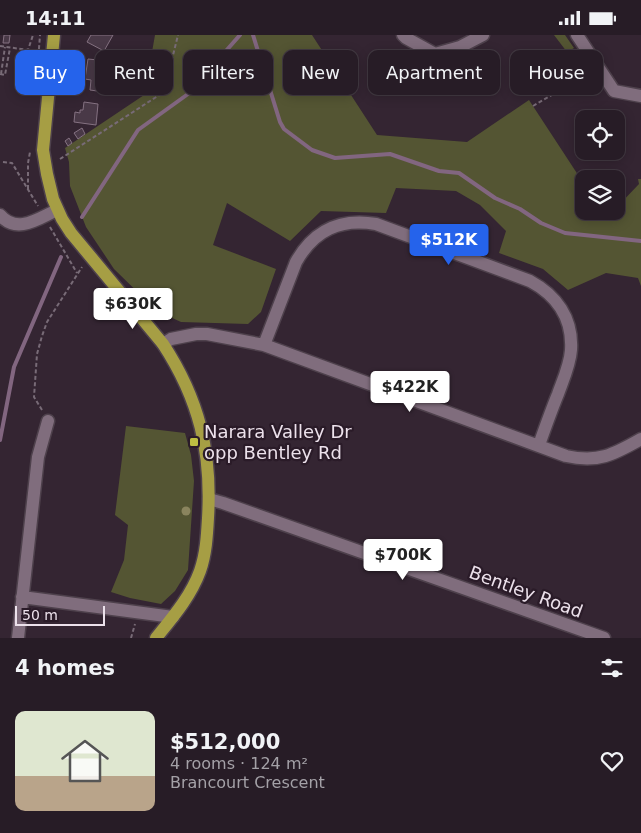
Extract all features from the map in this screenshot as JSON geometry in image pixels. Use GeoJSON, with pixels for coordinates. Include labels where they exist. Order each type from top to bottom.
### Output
{"type":"FeatureCollection","features":[{"type":"Feature","properties":{"kind":"main road"},"geometry":{"type":"LineString","coordinates":[[54,35],[43,150],[48,179],[57,209],[71,233],[89,257],[163,344],[184,380],[199,417],[206,457],[209,499],[207,537],[200,572],[185,600],[156,638]]}},
{"type":"Feature","properties":{"kind":"street"},"geometry":{"type":"LineString","coordinates":[[403,35],[435,54],[460,47],[483,35]]}},
{"type":"Feature","properties":{"kind":"street"},"geometry":{"type":"LineString","coordinates":[[578,35],[587,50]]}},
{"type":"Feature","properties":{"kind":"street"},"geometry":{"type":"LineString","coordinates":[[603,74],[614,91],[641,96]]}},
{"type":"Feature","properties":{"kind":"street"},"geometry":{"type":"LineString","coordinates":[[0,215],[9,223],[20,225],[31,222],[57,209]]}},
{"type":"Feature","properties":{"kind":"street"},"geometry":{"type":"LineString","coordinates":[[264,345],[296,262],[303,249],[312,239],[325,231],[344,224],[364,222],[376,224],[530,281],[542,288],[562,308],[568,321],[571,351],[568,365],[539,445]]}},
{"type":"Feature","properties":{"kind":"street"},"geometry":{"type":"LineString","coordinates":[[163,344],[172,339],[196,334],[207,334],[264,345],[566,455],[588,459],[610,455],[641,439]]}},
{"type":"Feature","properties":{"kind":"street"},"geometry":{"type":"LineString","coordinates":[[18,638],[38,457],[48,421]]}},
{"type":"Feature","properties":{"kind":"street","name":"Bentley Road"},"geometry":{"type":"LineString","coordinates":[[209,499],[604,638]]}},
{"type":"Feature","properties":{"kind":"street"},"geometry":{"type":"LineString","coordinates":[[22,597],[173,617]]}},
{"type":"Feature","properties":{"kind":"path"},"geometry":{"type":"LineString","coordinates":[[0,46],[28,49],[33,35]]}},
{"type":"Feature","properties":{"kind":"path"},"geometry":{"type":"LineString","coordinates":[[60,159],[164,92],[178,35]]}},
{"type":"Feature","properties":{"kind":"path"},"geometry":{"type":"LineString","coordinates":[[5,47],[1,74],[5,75],[10,47]]}},
{"type":"Feature","properties":{"kind":"path"},"geometry":{"type":"LineString","coordinates":[[533,106],[551,95]]}},
{"type":"Feature","properties":{"kind":"path"},"geometry":{"type":"LineString","coordinates":[[48,421],[34,397],[36,354],[47,322],[89,257]]}},
{"type":"Feature","properties":{"kind":"green space"},"geometry":{"type":"Polygon","coordinates":[[[155,35],[312,35],[322,50],[283,50],[283,95],[351,95],[377,135],[467,142],[529,100],[575,170],[575,220],[625,220],[625,199],[639,184],[638,179],[641,179],[641,286],[638,278],[606,273],[568,290],[543,269],[499,253],[506,231],[480,205],[456,191],[396,188],[386,213],[321,211],[290,241],[227,203],[213,245],[276,269],[261,312],[248,324],[181,322],[157,311],[114,269],[86,227],[70,186],[69,162],[65,148],[144,95],[173,95],[173,50],[152,50],[155,35]]]}},
{"type":"Feature","properties":{"kind":"green space"},"geometry":{"type":"Polygon","coordinates":[[[554,35],[565,35],[574,48],[565,50],[554,35]]]}},
{"type":"Feature","properties":{"kind":"green space"},"geometry":{"type":"Polygon","coordinates":[[[126,426],[185,433],[191,455],[194,481],[188,570],[175,591],[161,604],[111,592],[124,560],[128,525],[115,515],[126,426]]]}},
{"type":"Feature","properties":{"kind":"building"},"geometry":{"type":"Polygon","coordinates":[[[4,35],[10,35],[9,43],[3,43],[4,35]]]}},
{"type":"Feature","properties":{"kind":"building"},"geometry":{"type":"Polygon","coordinates":[[[91,35],[113,35],[105,50],[87,42],[91,35]]]}},
{"type":"Feature","properties":{"kind":"building"},"geometry":{"type":"Polygon","coordinates":[[[88,59],[95,60],[95,91],[90,90],[91,80],[85,79],[88,59]]]}},
{"type":"Feature","properties":{"kind":"building"},"geometry":{"type":"Polygon","coordinates":[[[84,102],[98,104],[96,125],[74,122],[75,112],[80,113],[80,110],[83,110],[84,102]]]}},
{"type":"Feature","properties":{"kind":"building"},"geometry":{"type":"Polygon","coordinates":[[[82,128],[85,134],[78,139],[74,133],[82,128]]]}},
{"type":"Feature","properties":{"kind":"building"},"geometry":{"type":"Polygon","coordinates":[[[69,138],[72,143],[68,146],[65,141],[69,138]]]}},
{"type":"Feature","properties":{"kind":"waterway"},"geometry":{"type":"LineString","coordinates":[[82,217],[138,130],[188,94],[240,35]]}},
{"type":"Feature","properties":{"kind":"waterway"},"geometry":{"type":"LineString","coordinates":[[253,35],[280,122],[284,129],[312,150],[335,158],[390,154],[439,171],[459,173],[495,198],[520,209],[541,223],[565,233],[641,241]]}},
{"type":"Feature","properties":{"kind":"waterway"},"geometry":{"type":"LineString","coordinates":[[0,440],[14,367],[61,257]]}},
{"type":"Feature","properties":{"kind":"place","name":"Narara Valley Dr opp Bentley Rd"},"geometry":{"type":"Point","coordinates":[194,442]}}]}
